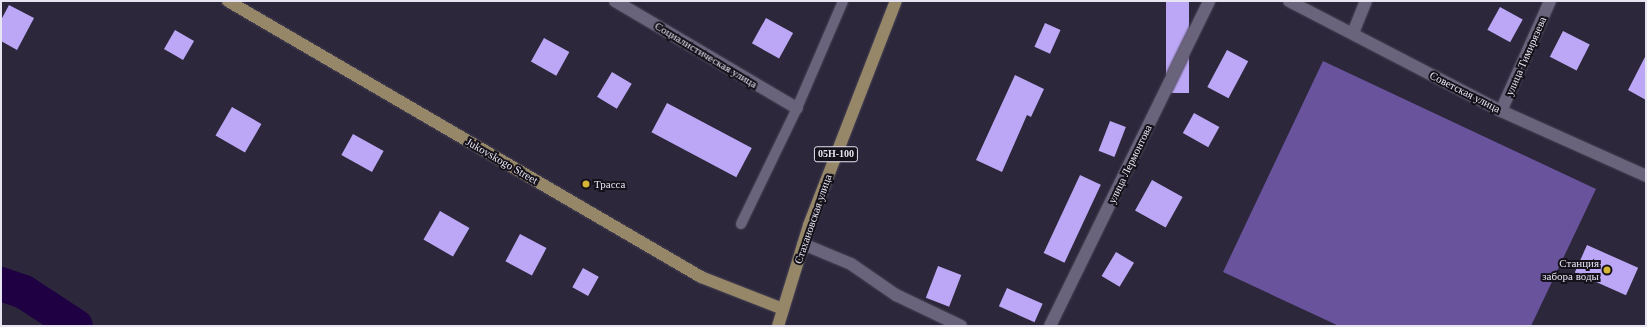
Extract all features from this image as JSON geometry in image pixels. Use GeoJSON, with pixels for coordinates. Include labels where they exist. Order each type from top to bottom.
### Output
{"type":"FeatureCollection","features":[{"type":"Feature","properties":{"kind":"main road","name":"Jukovskogo Street"},"geometry":{"type":"LineString","coordinates":[[228,1],[701,277],[783,309]]}},
{"type":"Feature","properties":{"kind":"main road","name":"Стахановская улица"},"geometry":{"type":"LineString","coordinates":[[778,326],[803,244],[896,1]]}},
{"type":"Feature","properties":{"kind":"street","name":"Социалистическая улица"},"geometry":{"type":"LineString","coordinates":[[615,1],[797,108]]}},
{"type":"Feature","properties":{"kind":"street","name":"улица Лермонтова"},"geometry":{"type":"LineString","coordinates":[[1050,326],[1209,1]]}},
{"type":"Feature","properties":{"kind":"street","name":"Советская улица"},"geometry":{"type":"LineString","coordinates":[[1288,1],[1501,111],[1646,176]]}},
{"type":"Feature","properties":{"kind":"street"},"geometry":{"type":"LineString","coordinates":[[1352,33],[1366,1]]}},
{"type":"Feature","properties":{"kind":"street","name":"улица Тимирязева"},"geometry":{"type":"LineString","coordinates":[[1501,111],[1550,1]]}},
{"type":"Feature","properties":{"kind":"street"},"geometry":{"type":"LineString","coordinates":[[803,244],[851,264],[896,295],[960,326]]}},
{"type":"Feature","properties":{"kind":"lane"},"geometry":{"type":"LineString","coordinates":[[741,224],[797,108],[843,1]]}},
{"type":"Feature","properties":{"kind":"shaded area"},"geometry":{"type":"Polygon","coordinates":[[[1323,61],[1596,189],[1531,326],[1339,326],[1223,272],[1323,61]]]}},
{"type":"Feature","properties":{"kind":"building"},"geometry":{"type":"Polygon","coordinates":[[[1166,1],[1189,1],[1189,93],[1166,93],[1166,1]]]}},
{"type":"Feature","properties":{"kind":"building"},"geometry":{"type":"Polygon","coordinates":[[[9,5],[34,18],[17,50],[1,41],[1,20],[9,5]]]}},
{"type":"Feature","properties":{"kind":"building"},"geometry":{"type":"Polygon","coordinates":[[[1500,7],[1523,20],[1510,42],[1487,30],[1500,7]]]}},
{"type":"Feature","properties":{"kind":"building"},"geometry":{"type":"Polygon","coordinates":[[[766,18],[793,33],[779,58],[752,43],[766,18]]]}},
{"type":"Feature","properties":{"kind":"building"},"geometry":{"type":"Polygon","coordinates":[[[1045,23],[1061,30],[1050,54],[1034,47],[1045,23]]]}},
{"type":"Feature","properties":{"kind":"building"},"geometry":{"type":"Polygon","coordinates":[[[175,30],[194,41],[183,60],[164,49],[175,30]]]}},
{"type":"Feature","properties":{"kind":"building"},"geometry":{"type":"Polygon","coordinates":[[[1563,31],[1590,45],[1577,70],[1550,57],[1563,31]]]}},
{"type":"Feature","properties":{"kind":"building"},"geometry":{"type":"Polygon","coordinates":[[[544,38],[569,52],[556,76],[531,62],[544,38]]]}},
{"type":"Feature","properties":{"kind":"building"},"geometry":{"type":"Polygon","coordinates":[[[1227,50],[1248,61],[1228,98],[1207,87],[1227,50]]]}},
{"type":"Feature","properties":{"kind":"building"},"geometry":{"type":"Polygon","coordinates":[[[1646,55],[1646,100],[1628,90],[1646,55]]]}},
{"type":"Feature","properties":{"kind":"building"},"geometry":{"type":"Polygon","coordinates":[[[612,72],[632,84],[617,109],[597,97],[612,72]]]}},
{"type":"Feature","properties":{"kind":"building"},"geometry":{"type":"Polygon","coordinates":[[[1015,75],[1044,89],[1031,117],[1027,115],[1002,172],[976,160],[1015,75]]]}},
{"type":"Feature","properties":{"kind":"building"},"geometry":{"type":"Polygon","coordinates":[[[667,103],[752,148],[736,177],[652,132],[667,103]]]}},
{"type":"Feature","properties":{"kind":"building"},"geometry":{"type":"Polygon","coordinates":[[[232,107],[261,124],[245,153],[216,136],[232,107]]]}},
{"type":"Feature","properties":{"kind":"building"},"geometry":{"type":"Polygon","coordinates":[[[1194,113],[1219,127],[1208,147],[1183,133],[1194,113]]]}},
{"type":"Feature","properties":{"kind":"building"},"geometry":{"type":"Polygon","coordinates":[[[1110,121],[1126,127],[1114,157],[1099,151],[1110,121]]]}},
{"type":"Feature","properties":{"kind":"building"},"geometry":{"type":"Polygon","coordinates":[[[353,134],[384,151],[372,172],[341,155],[353,134]]]}},
{"type":"Feature","properties":{"kind":"building"},"geometry":{"type":"Polygon","coordinates":[[[1080,175],[1101,185],[1064,263],[1044,253],[1080,175]]]}},
{"type":"Feature","properties":{"kind":"building"},"geometry":{"type":"Polygon","coordinates":[[[1152,180],[1183,197],[1166,228],[1135,211],[1152,180]]]}},
{"type":"Feature","properties":{"kind":"building"},"geometry":{"type":"Polygon","coordinates":[[[440,211],[469,228],[453,257],[424,240],[440,211]]]}},
{"type":"Feature","properties":{"kind":"building"},"geometry":{"type":"Polygon","coordinates":[[[520,234],[546,248],[532,275],[505,261],[520,234]]]}},
{"type":"Feature","properties":{"kind":"building","name":"Станция забора воды"},"geometry":{"type":"Polygon","coordinates":[[[1587,245],[1638,268],[1626,295],[1575,272],[1587,245]]]}},
{"type":"Feature","properties":{"kind":"building"},"geometry":{"type":"Polygon","coordinates":[[[1116,252],[1134,263],[1120,287],[1102,276],[1116,252]]]}},
{"type":"Feature","properties":{"kind":"building"},"geometry":{"type":"Polygon","coordinates":[[[938,266],[961,275],[949,307],[926,298],[938,266]]]}},
{"type":"Feature","properties":{"kind":"building"},"geometry":{"type":"Polygon","coordinates":[[[583,268],[599,277],[588,296],[572,287],[583,268]]]}},
{"type":"Feature","properties":{"kind":"building"},"geometry":{"type":"Polygon","coordinates":[[[1007,288],[1043,304],[1034,322],[999,306],[1007,288]]]}},
{"type":"Feature","properties":{"kind":"waterway"},"geometry":{"type":"LineString","coordinates":[[1,284],[24,292],[76,326]]}},
{"type":"Feature","properties":{"kind":"place","name":"Трасса"},"geometry":{"type":"Point","coordinates":[586,184]}},
{"type":"Feature","properties":{"kind":"place","name":"Станция забора воды"},"geometry":{"type":"Point","coordinates":[1607,270]}}]}
